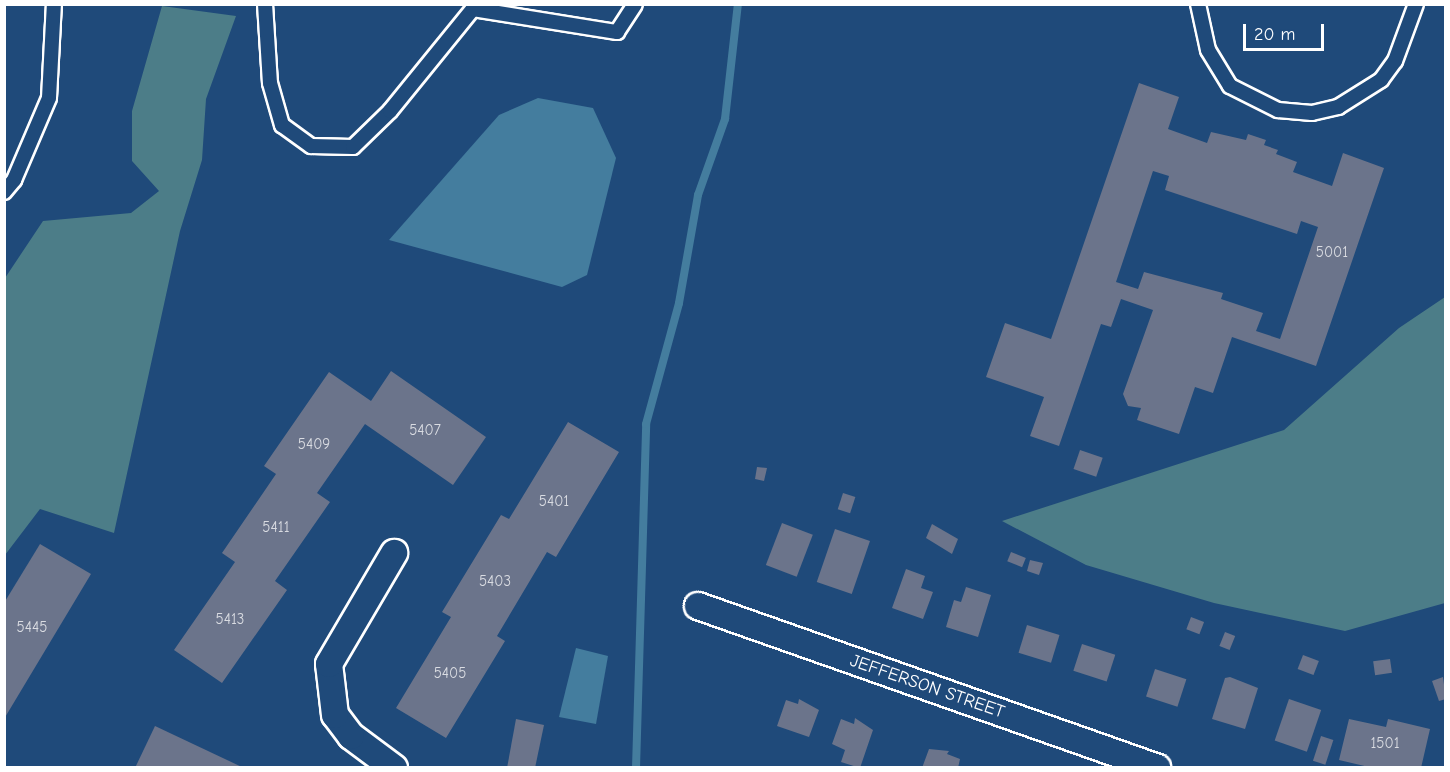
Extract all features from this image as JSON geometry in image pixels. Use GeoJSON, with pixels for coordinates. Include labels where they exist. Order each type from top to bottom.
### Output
{"type":"FeatureCollection","features":[{"type":"Feature","properties":{"kind":"street"},"geometry":{"type":"LineString","coordinates":[[394,553],[329,664],[335,715],[363,747],[394,768]]}},
{"type":"Feature","properties":{"kind":"street","name":"JEFFERSON STREET"},"geometry":{"type":"LineString","coordinates":[[698,606],[1157,768]]}},
{"type":"Feature","properties":{"kind":"lane"},"geometry":{"type":"LineString","coordinates":[[4,192],[14,180],[50,98],[54,4]]}},
{"type":"Feature","properties":{"kind":"lane"},"geometry":{"type":"LineString","coordinates":[[265,4],[270,83],[282,125],[311,146],[354,147],[390,111],[475,7],[617,32],[635,4]]}},
{"type":"Feature","properties":{"kind":"lane"},"geometry":{"type":"LineString","coordinates":[[1198,4],[1208,50],[1230,86],[1278,110],[1312,113],[1338,107],[1381,80],[1395,61],[1416,4]]}},
{"type":"Feature","properties":{"kind":"green space"},"geometry":{"type":"Polygon","coordinates":[[[162,6],[236,16],[206,99],[202,160],[180,231],[114,533],[40,509],[5,555],[5,278],[43,221],[131,213],[159,191],[132,161],[132,111],[162,6]]]}},
{"type":"Feature","properties":{"kind":"green space"},"geometry":{"type":"Polygon","coordinates":[[[1445,297],[1445,603],[1345,631],[1214,603],[1086,565],[1002,521],[1284,430],[1399,328],[1445,297]]]}},
{"type":"Feature","properties":{"kind":"water"},"geometry":{"type":"Polygon","coordinates":[[[538,98],[593,108],[616,158],[587,275],[562,287],[389,240],[499,115],[538,98]]]}},
{"type":"Feature","properties":{"kind":"water"},"geometry":{"type":"Polygon","coordinates":[[[576,648],[608,656],[596,724],[559,717],[576,648]]]}},
{"type":"Feature","properties":{"kind":"building"},"geometry":{"type":"Polygon","coordinates":[[[1139,83],[1179,97],[1168,129],[1207,143],[1211,132],[1246,140],[1248,134],[1266,140],[1264,145],[1278,150],[1276,154],[1297,162],[1293,172],[1332,186],[1343,153],[1384,168],[1316,366],[1232,337],[1213,393],[1195,387],[1179,434],[1137,420],[1141,408],[1128,406],[1123,394],[1153,310],[1121,299],[1111,327],[1101,324],[1059,446],[1030,436],[1044,397],[986,377],[1005,323],[1051,339],[1139,83]],[[1153,171],[1116,282],[1138,289],[1144,272],[1223,293],[1221,299],[1263,313],[1256,331],[1280,339],[1318,227],[1301,221],[1297,234],[1165,190],[1169,176],[1153,171]]]}},
{"type":"Feature","properties":{"kind":"building"},"geometry":{"type":"Polygon","coordinates":[[[391,371],[486,437],[453,485],[365,424],[317,493],[330,502],[275,581],[287,590],[222,683],[174,650],[235,562],[222,553],[276,474],[264,466],[329,372],[371,401],[391,371]]]}},
{"type":"Feature","properties":{"kind":"building"},"geometry":{"type":"Polygon","coordinates":[[[568,422],[619,452],[556,557],[547,552],[497,636],[505,641],[446,738],[396,708],[451,617],[442,612],[501,515],[509,519],[568,422]]]}},
{"type":"Feature","properties":{"kind":"building"},"geometry":{"type":"Polygon","coordinates":[[[1080,450],[1103,458],[1096,477],[1073,469],[1080,450]]]}},
{"type":"Feature","properties":{"kind":"building"},"geometry":{"type":"Polygon","coordinates":[[[757,467],[767,468],[764,481],[755,479],[757,467]]]}},
{"type":"Feature","properties":{"kind":"building"},"geometry":{"type":"Polygon","coordinates":[[[843,493],[855,497],[850,513],[838,509],[843,493]]]}},
{"type":"Feature","properties":{"kind":"building"},"geometry":{"type":"Polygon","coordinates":[[[782,523],[813,535],[797,577],[766,565],[782,523]]]}},
{"type":"Feature","properties":{"kind":"building"},"geometry":{"type":"Polygon","coordinates":[[[932,524],[958,539],[952,554],[926,538],[932,524]]]}},
{"type":"Feature","properties":{"kind":"building"},"geometry":{"type":"Polygon","coordinates":[[[835,529],[870,541],[852,594],[817,582],[835,529]]]}},
{"type":"Feature","properties":{"kind":"building"},"geometry":{"type":"Polygon","coordinates":[[[40,544],[91,574],[4,719],[4,603],[40,544]]]}},
{"type":"Feature","properties":{"kind":"building"},"geometry":{"type":"Polygon","coordinates":[[[1011,552],[1026,558],[1022,567],[1007,561],[1011,552]]]}},
{"type":"Feature","properties":{"kind":"building"},"geometry":{"type":"Polygon","coordinates":[[[1030,560],[1043,563],[1039,575],[1027,571],[1030,560]]]}},
{"type":"Feature","properties":{"kind":"building"},"geometry":{"type":"Polygon","coordinates":[[[906,569],[925,576],[921,588],[933,592],[923,619],[892,608],[906,569]]]}},
{"type":"Feature","properties":{"kind":"building"},"geometry":{"type":"Polygon","coordinates":[[[966,587],[991,595],[978,637],[946,627],[954,600],[961,602],[966,587]]]}},
{"type":"Feature","properties":{"kind":"building"},"geometry":{"type":"Polygon","coordinates":[[[1191,617],[1204,622],[1199,634],[1186,629],[1191,617]]]}},
{"type":"Feature","properties":{"kind":"building"},"geometry":{"type":"Polygon","coordinates":[[[1027,625],[1060,635],[1051,663],[1019,653],[1027,625]]]}},
{"type":"Feature","properties":{"kind":"building"},"geometry":{"type":"Polygon","coordinates":[[[1225,632],[1235,636],[1230,650],[1219,646],[1225,632]]]}},
{"type":"Feature","properties":{"kind":"building"},"geometry":{"type":"Polygon","coordinates":[[[1082,644],[1115,655],[1107,681],[1073,671],[1082,644]]]}},
{"type":"Feature","properties":{"kind":"building"},"geometry":{"type":"Polygon","coordinates":[[[1303,655],[1319,661],[1313,675],[1298,669],[1303,655]]]}},
{"type":"Feature","properties":{"kind":"building"},"geometry":{"type":"Polygon","coordinates":[[[1390,659],[1392,673],[1375,675],[1373,661],[1390,659]]]}},
{"type":"Feature","properties":{"kind":"building"},"geometry":{"type":"Polygon","coordinates":[[[1155,669],[1186,679],[1177,707],[1146,697],[1155,669]]]}},
{"type":"Feature","properties":{"kind":"building"},"geometry":{"type":"Polygon","coordinates":[[[1230,677],[1258,688],[1245,729],[1212,719],[1225,678],[1230,677]]]}},
{"type":"Feature","properties":{"kind":"building"},"geometry":{"type":"Polygon","coordinates":[[[1443,677],[1446,699],[1439,701],[1432,681],[1443,677]]]}},
{"type":"Feature","properties":{"kind":"building"},"geometry":{"type":"Polygon","coordinates":[[[799,699],[819,710],[809,737],[777,726],[786,700],[798,704],[799,699]]]}},
{"type":"Feature","properties":{"kind":"building"},"geometry":{"type":"Polygon","coordinates":[[[1289,699],[1321,710],[1307,752],[1275,741],[1289,699]]]}},
{"type":"Feature","properties":{"kind":"building"},"geometry":{"type":"Polygon","coordinates":[[[855,718],[873,730],[860,768],[841,762],[845,750],[832,744],[841,719],[854,724],[855,718]]]}},
{"type":"Feature","properties":{"kind":"building"},"geometry":{"type":"Polygon","coordinates":[[[516,719],[544,725],[535,768],[507,768],[516,719]]]}},
{"type":"Feature","properties":{"kind":"building"},"geometry":{"type":"Polygon","coordinates":[[[1349,719],[1386,727],[1388,719],[1430,729],[1421,768],[1373,768],[1339,760],[1349,719]]]}},
{"type":"Feature","properties":{"kind":"building"},"geometry":{"type":"Polygon","coordinates":[[[155,726],[244,768],[135,768],[155,726]]]}},
{"type":"Feature","properties":{"kind":"building"},"geometry":{"type":"Polygon","coordinates":[[[1321,736],[1333,740],[1325,765],[1313,761],[1321,736]]]}},
{"type":"Feature","properties":{"kind":"building"},"geometry":{"type":"Polygon","coordinates":[[[929,749],[949,751],[947,754],[960,759],[958,768],[922,768],[929,749]]]}},
{"type":"Feature","properties":{"kind":"waterway"},"geometry":{"type":"LineString","coordinates":[[636,768],[646,424],[679,303],[698,195],[725,119],[738,4]]}}]}
